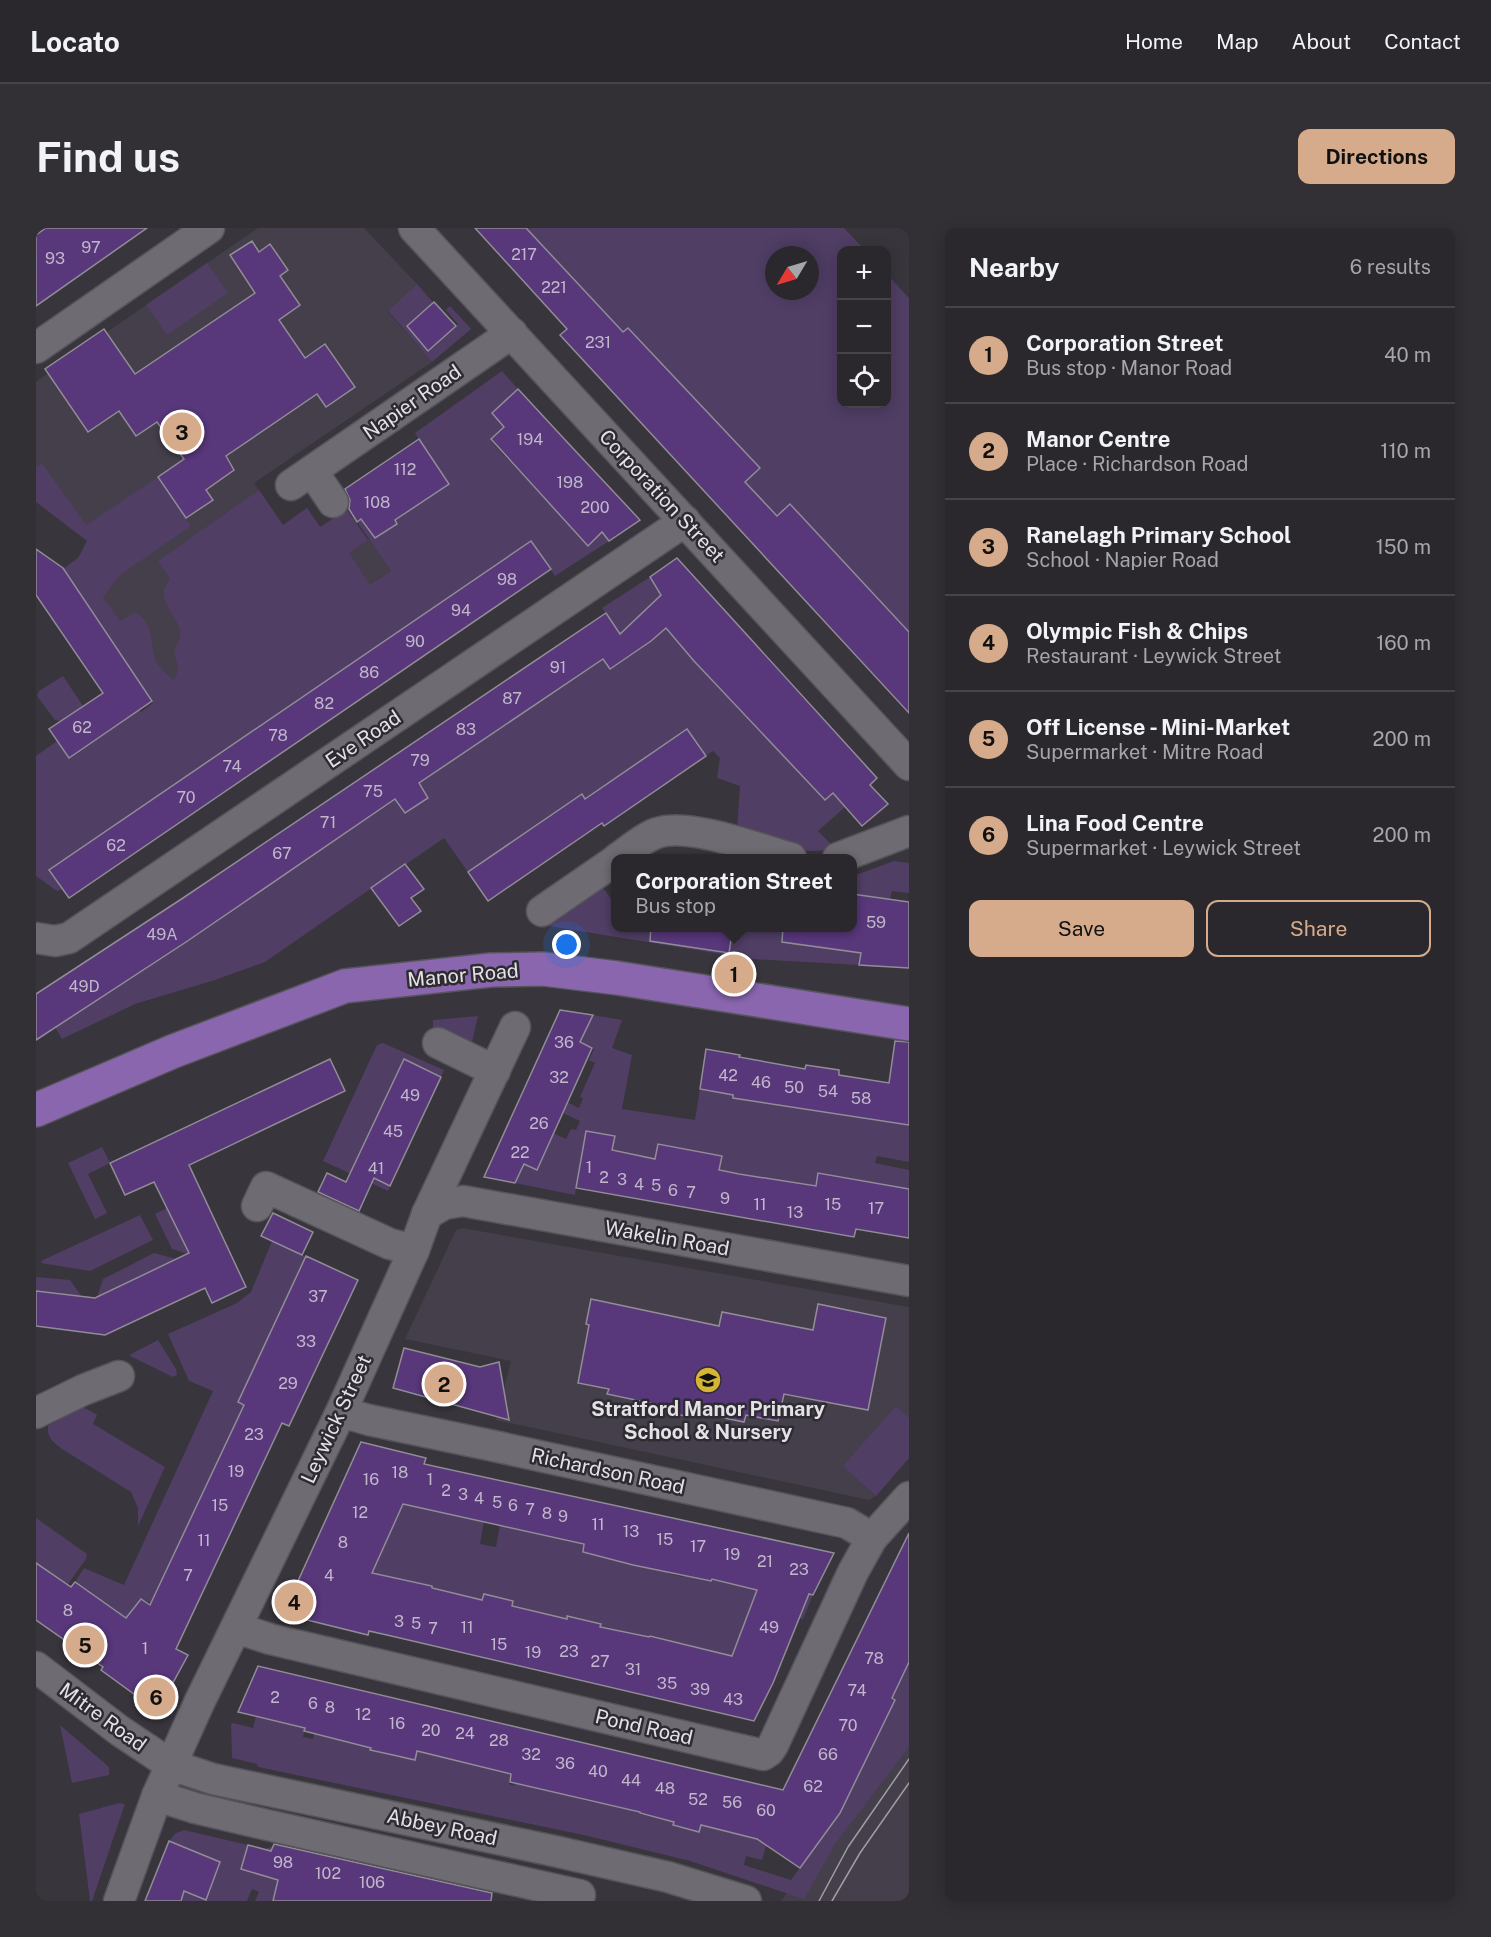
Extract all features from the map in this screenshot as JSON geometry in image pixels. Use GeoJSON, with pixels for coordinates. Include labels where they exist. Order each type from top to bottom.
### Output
{"type":"FeatureCollection","features":[{"type":"Feature","properties":{"kind":"main road","name":"Manor Road"},"geometry":{"type":"LineString","coordinates":[[36,1110],[174,1051],[345,986],[491,970],[543,969],[617,978],[909,1024]]}},
{"type":"Feature","properties":{"kind":"street"},"geometry":{"type":"LineString","coordinates":[[36,348],[209,228]]}},
{"type":"Feature","properties":{"kind":"street","name":"Corporation Street"},"geometry":{"type":"LineString","coordinates":[[414,228],[909,765]]}},
{"type":"Feature","properties":{"kind":"street","name":"Napier Road"},"geometry":{"type":"LineString","coordinates":[[333,502],[301,478],[512,333]]}},
{"type":"Feature","properties":{"kind":"street","name":"Eve Road"},"geometry":{"type":"LineString","coordinates":[[36,938],[55,941],[69,938],[685,521]]}},
{"type":"Feature","properties":{"kind":"street"},"geometry":{"type":"LineString","coordinates":[[625,854],[655,833],[692,830],[778,854]]}},
{"type":"Feature","properties":{"kind":"street"},"geometry":{"type":"LineString","coordinates":[[849,854],[909,831]]}},
{"type":"Feature","properties":{"kind":"street"},"geometry":{"type":"LineString","coordinates":[[542,911],[611,864]]}},
{"type":"Feature","properties":{"kind":"street","name":"Leywick Street"},"geometry":{"type":"LineString","coordinates":[[171,1765],[341,1412],[414,1250],[427,1214],[515,1027]]}},
{"type":"Feature","properties":{"kind":"street"},"geometry":{"type":"LineString","coordinates":[[438,1043],[495,1071]]}},
{"type":"Feature","properties":{"kind":"street"},"geometry":{"type":"LineString","coordinates":[[278,1194],[358,1231],[390,1244],[414,1250]]}},
{"type":"Feature","properties":{"kind":"street","name":"Wakelin Road"},"geometry":{"type":"LineString","coordinates":[[427,1214],[444,1204],[464,1202],[909,1281]]}},
{"type":"Feature","properties":{"kind":"street"},"geometry":{"type":"LineString","coordinates":[[36,1413],[83,1390],[119,1376]]}},
{"type":"Feature","properties":{"kind":"street","name":"Richardson Road"},"geometry":{"type":"LineString","coordinates":[[341,1412],[369,1420],[847,1523],[872,1538]]}},
{"type":"Feature","properties":{"kind":"street","name":"Pond Road"},"geometry":{"type":"LineString","coordinates":[[236,1628],[270,1639],[763,1755],[773,1745],[853,1572],[872,1538],[909,1497]]}},
{"type":"Feature","properties":{"kind":"street","name":"Mitre Road"},"geometry":{"type":"LineString","coordinates":[[36,1667],[120,1731],[171,1765]]}},
{"type":"Feature","properties":{"kind":"street"},"geometry":{"type":"LineString","coordinates":[[119,1901],[157,1796],[171,1765]]}},
{"type":"Feature","properties":{"kind":"street","name":"Abbey Road"},"geometry":{"type":"LineString","coordinates":[[171,1765],[221,1781],[668,1877],[746,1901]]}},
{"type":"Feature","properties":{"kind":"street","name":"Abbey Road"},"geometry":{"type":"LineString","coordinates":[[157,1796],[195,1808],[263,1824],[580,1895]]}},
{"type":"Feature","properties":{"kind":"shaded area"},"geometry":{"type":"Polygon","coordinates":[[[258,228],[364,228],[417,284],[388,312],[432,362],[254,483],[283,525],[307,508],[320,527],[347,510],[391,571],[235,676],[153,703],[122,659],[120,622],[103,597],[92,534],[36,502],[36,382],[47,374],[45,369],[104,329],[107,332],[258,228]]]}},
{"type":"Feature","properties":{"kind":"shaded area"},"geometry":{"type":"Polygon","coordinates":[[[526,228],[844,228],[861,246],[837,246],[837,408],[891,408],[891,278],[909,298],[909,636],[874,623],[888,609],[871,590],[856,603],[833,578],[847,565],[830,546],[815,559],[793,535],[807,522],[791,504],[775,518],[738,527],[731,520],[757,495],[623,332],[526,228]]]}},
{"type":"Feature","properties":{"kind":"shaded area"},"geometry":{"type":"Polygon","coordinates":[[[207,263],[228,293],[167,335],[146,305],[207,263]]]}},
{"type":"Feature","properties":{"kind":"shaded area"},"geometry":{"type":"Polygon","coordinates":[[[417,284],[437,307],[428,350],[458,324],[446,310],[450,306],[471,329],[432,362],[388,311],[417,284]]]}},
{"type":"Feature","properties":{"kind":"shaded area"},"geometry":{"type":"Polygon","coordinates":[[[502,371],[518,389],[492,413],[504,427],[490,440],[508,460],[523,446],[545,470],[531,484],[547,502],[562,488],[585,513],[570,527],[587,545],[602,532],[609,541],[555,576],[531,541],[49,870],[62,889],[57,891],[36,876],[36,756],[57,741],[69,758],[139,710],[141,712],[153,703],[63,569],[78,558],[87,541],[36,502],[36,468],[42,463],[86,525],[158,477],[191,526],[120,575],[103,597],[120,621],[136,612],[142,617],[149,628],[156,662],[174,680],[178,670],[175,649],[180,633],[178,624],[165,599],[165,586],[170,579],[158,561],[259,490],[283,525],[307,508],[320,527],[347,510],[368,540],[349,553],[370,585],[391,571],[357,522],[361,519],[375,538],[397,524],[384,505],[405,513],[448,483],[415,433],[502,371]]]}},
{"type":"Feature","properties":{"kind":"shaded area"},"geometry":{"type":"Polygon","coordinates":[[[650,577],[776,748],[786,758],[822,769],[808,782],[824,800],[840,786],[853,800],[818,831],[834,847],[824,850],[799,850],[759,839],[737,830],[740,786],[717,778],[720,758],[713,751],[706,756],[687,730],[585,799],[582,795],[468,872],[444,838],[265,962],[135,1004],[62,1039],[55,1027],[395,799],[406,813],[428,798],[419,783],[603,659],[611,669],[633,654],[602,608],[650,577]]]}},
{"type":"Feature","properties":{"kind":"shaded area"},"geometry":{"type":"Polygon","coordinates":[[[63,676],[83,706],[61,721],[55,720],[37,696],[39,691],[63,676]]]}},
{"type":"Feature","properties":{"kind":"shaded area"},"geometry":{"type":"Polygon","coordinates":[[[894,861],[909,863],[909,893],[892,891],[890,899],[857,895],[857,875],[894,861]]]}},
{"type":"Feature","properties":{"kind":"shaded area"},"geometry":{"type":"Polygon","coordinates":[[[602,887],[611,898],[611,932],[825,932],[862,945],[859,965],[752,959],[542,925],[602,887]]]}},
{"type":"Feature","properties":{"kind":"shaded area"},"geometry":{"type":"Polygon","coordinates":[[[593,1015],[622,1020],[612,1048],[632,1055],[622,1109],[695,1120],[700,1089],[733,1095],[733,1098],[882,1121],[909,1122],[909,1162],[877,1156],[875,1163],[909,1170],[909,1189],[869,1182],[861,1230],[855,1230],[840,1177],[818,1173],[813,1200],[782,1181],[760,1177],[757,1190],[746,1188],[748,1175],[725,1171],[717,1183],[721,1156],[658,1144],[653,1170],[644,1168],[646,1157],[623,1153],[610,1163],[615,1137],[576,1188],[575,1195],[515,1183],[524,1164],[537,1170],[550,1143],[541,1127],[566,1139],[571,1129],[576,1130],[580,1121],[550,1107],[556,1097],[579,1108],[583,1098],[580,1097],[595,1063],[589,1060],[594,1049],[580,1042],[593,1015]]]}},
{"type":"Feature","properties":{"kind":"shaded area"},"geometry":{"type":"Polygon","coordinates":[[[478,1016],[471,1047],[433,1029],[433,1020],[478,1016]]]}},
{"type":"Feature","properties":{"kind":"shaded area"},"geometry":{"type":"Polygon","coordinates":[[[383,1043],[444,1070],[441,1077],[404,1059],[353,1168],[390,1186],[388,1191],[323,1161],[377,1045],[383,1043]]]}},
{"type":"Feature","properties":{"kind":"shaded area"},"geometry":{"type":"Polygon","coordinates":[[[102,1147],[110,1163],[88,1174],[107,1213],[95,1219],[68,1163],[102,1147]]]}},
{"type":"Feature","properties":{"kind":"shaded area"},"geometry":{"type":"Polygon","coordinates":[[[167,1208],[189,1254],[172,1249],[155,1214],[167,1208]]]}},
{"type":"Feature","properties":{"kind":"shaded area"},"geometry":{"type":"Polygon","coordinates":[[[140,1215],[153,1240],[90,1271],[41,1263],[43,1260],[140,1215]]]}},
{"type":"Feature","properties":{"kind":"shaded area","name":"Stratford Manor Primary School & Nursery"},"geometry":{"type":"Polygon","coordinates":[[[462,1228],[909,1307],[909,1458],[876,1496],[869,1500],[496,1420],[511,1361],[405,1339],[456,1230],[462,1228]]]}},
{"type":"Feature","properties":{"kind":"shaded area"},"geometry":{"type":"Polygon","coordinates":[[[272,1241],[306,1257],[270,1332],[286,1340],[279,1356],[263,1349],[251,1374],[261,1397],[244,1389],[238,1402],[282,1423],[152,1603],[141,1599],[131,1612],[138,1618],[103,1667],[98,1664],[129,1620],[75,1582],[84,1568],[124,1585],[213,1391],[189,1381],[168,1334],[237,1303],[251,1292],[272,1241]]]}},
{"type":"Feature","properties":{"kind":"shaded area"},"geometry":{"type":"Polygon","coordinates":[[[154,1253],[176,1259],[97,1297],[103,1279],[154,1253]]]}},
{"type":"Feature","properties":{"kind":"shaded area"},"geometry":{"type":"Polygon","coordinates":[[[36,1277],[70,1280],[82,1297],[36,1291],[36,1277]]]}},
{"type":"Feature","properties":{"kind":"shaded area"},"geometry":{"type":"Polygon","coordinates":[[[158,1340],[176,1369],[177,1375],[173,1377],[130,1356],[158,1340]]]}},
{"type":"Feature","properties":{"kind":"shaded area"},"geometry":{"type":"Polygon","coordinates":[[[896,1406],[909,1418],[909,1458],[876,1496],[843,1466],[896,1406]]]}},
{"type":"Feature","properties":{"kind":"shaded area"},"geometry":{"type":"Polygon","coordinates":[[[83,1407],[97,1415],[93,1424],[165,1467],[138,1526],[138,1508],[131,1492],[62,1449],[50,1437],[48,1426],[83,1407]]]}},
{"type":"Feature","properties":{"kind":"shaded area"},"geometry":{"type":"Polygon","coordinates":[[[396,1500],[484,1521],[480,1544],[496,1547],[500,1525],[584,1544],[583,1552],[645,1568],[647,1558],[668,1563],[667,1573],[683,1577],[685,1566],[701,1578],[711,1581],[713,1572],[813,1595],[803,1619],[777,1612],[749,1651],[782,1664],[774,1680],[749,1673],[713,1651],[702,1648],[701,1651],[650,1636],[646,1649],[646,1636],[621,1631],[598,1635],[601,1624],[568,1616],[565,1627],[544,1613],[534,1611],[531,1619],[484,1595],[482,1600],[329,1596],[396,1500]]]}},
{"type":"Feature","properties":{"kind":"shaded area"},"geometry":{"type":"Polygon","coordinates":[[[36,1518],[87,1554],[86,1559],[40,1623],[36,1612],[59,1579],[36,1563],[36,1518]]]}},
{"type":"Feature","properties":{"kind":"shaded area"},"geometry":{"type":"Polygon","coordinates":[[[909,1662],[909,1747],[835,1844],[804,1899],[690,1861],[588,1836],[258,1767],[257,1764],[232,1758],[231,1725],[233,1723],[253,1728],[256,1716],[306,1724],[303,1737],[313,1739],[316,1727],[374,1736],[371,1750],[392,1755],[395,1744],[405,1757],[414,1760],[417,1751],[511,1773],[509,1784],[514,1786],[517,1775],[574,1788],[572,1797],[596,1803],[599,1792],[642,1805],[640,1814],[663,1819],[676,1813],[673,1826],[698,1832],[701,1824],[769,1835],[762,1860],[746,1856],[744,1865],[791,1880],[842,1810],[832,1805],[861,1772],[865,1762],[854,1757],[895,1699],[881,1693],[909,1662]]]}},
{"type":"Feature","properties":{"kind":"shaded area"},"geometry":{"type":"Polygon","coordinates":[[[909,1724],[909,1901],[781,1901],[790,1889],[909,1724]]]}},
{"type":"Feature","properties":{"kind":"shaded area"},"geometry":{"type":"Polygon","coordinates":[[[60,1725],[109,1767],[109,1775],[72,1783],[60,1725]]]}},
{"type":"Feature","properties":{"kind":"shaded area"},"geometry":{"type":"Polygon","coordinates":[[[119,1803],[125,1804],[92,1901],[90,1901],[79,1814],[119,1803]]]}},
{"type":"Feature","properties":{"kind":"shaded area"},"geometry":{"type":"Polygon","coordinates":[[[184,1830],[248,1845],[241,1869],[258,1873],[265,1849],[274,1846],[267,1877],[278,1880],[273,1901],[255,1901],[259,1892],[252,1889],[247,1901],[180,1901],[184,1891],[206,1899],[199,1853],[169,1841],[176,1833],[184,1830]]]}},
{"type":"Feature","properties":{"kind":"building"},"geometry":{"type":"Polygon","coordinates":[[[46,228],[147,228],[36,306],[36,235],[46,228]]]}},
{"type":"Feature","properties":{"kind":"building"},"geometry":{"type":"Polygon","coordinates":[[[475,228],[526,228],[623,332],[628,328],[760,468],[745,482],[777,516],[790,504],[909,632],[909,713],[560,335],[567,329],[475,228]]]}},
{"type":"Feature","properties":{"kind":"building"},"geometry":{"type":"Polygon","coordinates":[[[252,241],[259,252],[270,244],[288,270],[280,276],[300,305],[279,320],[305,358],[325,344],[355,387],[326,407],[317,394],[226,456],[234,470],[206,490],[213,500],[186,518],[158,477],[184,459],[157,422],[136,436],[119,411],[88,432],[45,369],[104,329],[135,374],[255,293],[230,255],[252,241]]]}},
{"type":"Feature","properties":{"kind":"building"},"geometry":{"type":"Polygon","coordinates":[[[434,302],[456,326],[428,351],[407,326],[434,302]]]}},
{"type":"Feature","properties":{"kind":"building"},"geometry":{"type":"Polygon","coordinates":[[[518,389],[640,520],[609,541],[602,532],[588,546],[491,439],[504,427],[492,413],[518,389]]]}},
{"type":"Feature","properties":{"kind":"building"},"geometry":{"type":"Polygon","coordinates":[[[419,439],[449,484],[395,520],[397,524],[375,538],[361,519],[357,522],[349,509],[350,500],[345,489],[419,439]]]}},
{"type":"Feature","properties":{"kind":"building"},"geometry":{"type":"Polygon","coordinates":[[[531,541],[551,569],[69,898],[49,870],[531,541]]]}},
{"type":"Feature","properties":{"kind":"building"},"geometry":{"type":"Polygon","coordinates":[[[36,549],[63,568],[152,701],[69,758],[49,729],[103,693],[36,595],[36,549]]]}},
{"type":"Feature","properties":{"kind":"building"},"geometry":{"type":"Polygon","coordinates":[[[677,558],[877,778],[870,785],[888,804],[862,826],[833,793],[825,800],[694,661],[666,628],[610,669],[603,659],[419,783],[428,798],[405,813],[395,799],[186,942],[36,1040],[36,994],[183,898],[606,613],[620,634],[661,595],[650,577],[677,558]]]}},
{"type":"Feature","properties":{"kind":"building"},"geometry":{"type":"Polygon","coordinates":[[[687,729],[706,756],[604,826],[602,823],[488,901],[468,872],[582,794],[585,799],[687,729]]]}},
{"type":"Feature","properties":{"kind":"building"},"geometry":{"type":"Polygon","coordinates":[[[405,864],[424,889],[411,898],[421,911],[399,926],[371,888],[405,864]]]}},
{"type":"Feature","properties":{"kind":"building"},"geometry":{"type":"Polygon","coordinates":[[[857,895],[909,902],[909,968],[859,965],[861,953],[782,942],[783,932],[857,932],[857,895]]]}},
{"type":"Feature","properties":{"kind":"building"},"geometry":{"type":"Polygon","coordinates":[[[651,932],[732,932],[729,953],[650,941],[651,932]]]}},
{"type":"Feature","properties":{"kind":"building"},"geometry":{"type":"Polygon","coordinates":[[[560,1010],[593,1015],[580,1042],[592,1048],[537,1170],[524,1164],[515,1183],[484,1177],[560,1010]]]}},
{"type":"Feature","properties":{"kind":"building"},"geometry":{"type":"Polygon","coordinates":[[[895,1041],[909,1042],[909,1125],[733,1098],[733,1095],[700,1089],[706,1049],[805,1069],[806,1065],[839,1070],[839,1075],[889,1083],[895,1041]]]}},
{"type":"Feature","properties":{"kind":"building"},"geometry":{"type":"Polygon","coordinates":[[[330,1059],[345,1091],[189,1165],[246,1287],[212,1303],[205,1288],[105,1335],[36,1326],[36,1291],[95,1298],[189,1253],[154,1182],[125,1195],[110,1163],[330,1059]]]}},
{"type":"Feature","properties":{"kind":"building"},"geometry":{"type":"Polygon","coordinates":[[[404,1059],[441,1077],[390,1186],[374,1178],[359,1211],[318,1192],[327,1173],[346,1182],[404,1059]]]}},
{"type":"Feature","properties":{"kind":"building"},"geometry":{"type":"Polygon","coordinates":[[[586,1131],[615,1136],[612,1150],[655,1159],[658,1144],[722,1156],[719,1170],[739,1174],[816,1186],[818,1173],[909,1189],[909,1238],[856,1229],[854,1237],[576,1188],[586,1131]]]}},
{"type":"Feature","properties":{"kind":"building"},"geometry":{"type":"Polygon","coordinates":[[[273,1213],[313,1232],[302,1255],[261,1236],[273,1213]]]}},
{"type":"Feature","properties":{"kind":"building"},"geometry":{"type":"Polygon","coordinates":[[[306,1256],[358,1280],[289,1426],[282,1423],[176,1649],[188,1655],[163,1701],[145,1705],[142,1700],[101,1670],[103,1667],[36,1620],[36,1563],[71,1587],[75,1582],[126,1618],[141,1599],[150,1605],[244,1405],[238,1402],[306,1256]]]}},
{"type":"Feature","properties":{"kind":"building"},"geometry":{"type":"Polygon","coordinates":[[[591,1299],[719,1326],[722,1312],[813,1330],[818,1304],[886,1318],[868,1410],[784,1394],[778,1421],[746,1415],[744,1422],[686,1410],[685,1416],[663,1411],[664,1406],[607,1394],[609,1389],[578,1383],[589,1325],[586,1324],[591,1299]]]}},
{"type":"Feature","properties":{"kind":"building"},"geometry":{"type":"Polygon","coordinates":[[[404,1348],[480,1367],[499,1362],[509,1420],[393,1388],[404,1348]]]}},
{"type":"Feature","properties":{"kind":"building"},"geometry":{"type":"Polygon","coordinates":[[[361,1442],[426,1458],[424,1464],[834,1553],[813,1595],[809,1594],[773,1683],[754,1721],[387,1635],[369,1631],[368,1635],[283,1614],[361,1442]],[[403,1504],[372,1573],[482,1600],[484,1594],[513,1601],[512,1606],[567,1619],[567,1616],[601,1624],[600,1627],[650,1636],[732,1656],[757,1590],[712,1579],[711,1581],[633,1565],[583,1552],[584,1544],[403,1504]]]}},
{"type":"Feature","properties":{"kind":"building"},"geometry":{"type":"Polygon","coordinates":[[[909,1533],[909,1662],[892,1698],[895,1700],[840,1813],[800,1868],[757,1839],[701,1825],[699,1832],[640,1812],[510,1782],[511,1774],[417,1751],[415,1760],[370,1750],[371,1748],[304,1731],[305,1728],[238,1712],[258,1666],[783,1790],[909,1533]]]}},
{"type":"Feature","properties":{"kind":"building"},"geometry":{"type":"Polygon","coordinates":[[[169,1841],[220,1862],[206,1900],[184,1891],[181,1901],[145,1901],[169,1841]]]}},
{"type":"Feature","properties":{"kind":"building"},"geometry":{"type":"Polygon","coordinates":[[[274,1844],[492,1893],[491,1901],[273,1901],[278,1880],[241,1869],[248,1845],[271,1851],[274,1844]]]}},
{"type":"Feature","properties":{"kind":"tram line"},"geometry":{"type":"LineString","coordinates":[[819,1901],[848,1847],[909,1759]]}},
{"type":"Feature","properties":{"kind":"tram line"},"geometry":{"type":"LineString","coordinates":[[832,1901],[860,1853],[909,1783]]}},
{"type":"Feature","properties":{"kind":"place","name":"Ranelagh Primary School"},"geometry":{"type":"Point","coordinates":[182,432]}},
{"type":"Feature","properties":{"kind":"place","name":"Corporation Street"},"geometry":{"type":"Point","coordinates":[734,974]}},
{"type":"Feature","properties":{"kind":"place","name":"Stratford Manor Primary School & Nursery"},"geometry":{"type":"Point","coordinates":[708,1380]}},
{"type":"Feature","properties":{"kind":"place","name":"Manor Centre"},"geometry":{"type":"Point","coordinates":[444,1384]}},
{"type":"Feature","properties":{"kind":"place","name":"Olympic Fish & Chips"},"geometry":{"type":"Point","coordinates":[294,1602]}},
{"type":"Feature","properties":{"kind":"place","name":"Off License - Mini-Market"},"geometry":{"type":"Point","coordinates":[85,1645]}},
{"type":"Feature","properties":{"kind":"place","name":"Lina Food Centre"},"geometry":{"type":"Point","coordinates":[156,1697]}}]}
